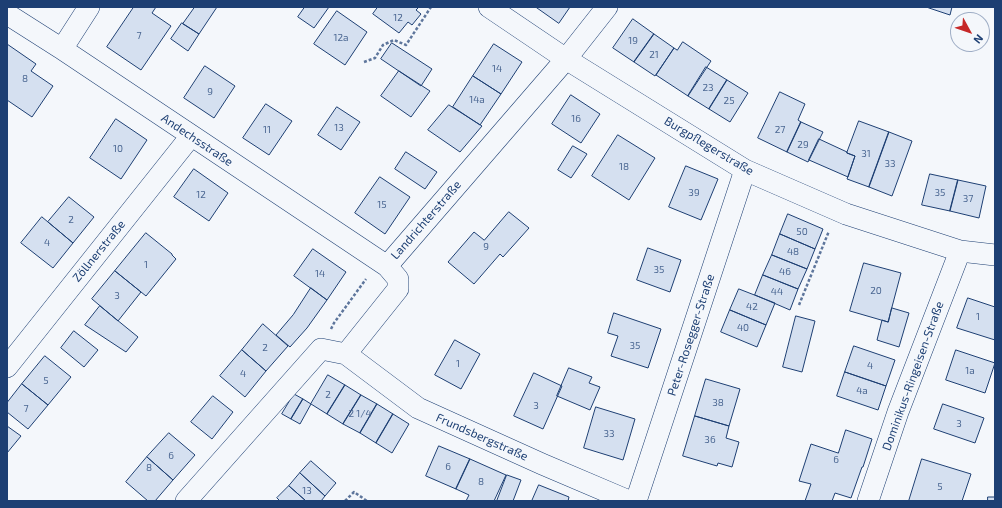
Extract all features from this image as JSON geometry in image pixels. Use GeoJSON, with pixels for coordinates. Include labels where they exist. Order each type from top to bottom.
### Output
{"type":"FeatureCollection","features":[{"type":"Feature","properties":{"kind":"street"},"geometry":{"type":"LineString","coordinates":[[62,49],[89,7]]}},
{"type":"Feature","properties":{"kind":"street","name":"Burgpflegerstraße"},"geometry":{"type":"LineString","coordinates":[[489,7],[566,59],[745,170],[846,214],[960,251],[995,256]]}},
{"type":"Feature","properties":{"kind":"street","name":"Landrichterstraße"},"geometry":{"type":"LineString","coordinates":[[346,354],[398,289],[398,279],[387,266],[566,59],[607,7]]}},
{"type":"Feature","properties":{"kind":"street","name":"Andechsstraße"},"geometry":{"type":"LineString","coordinates":[[7,14],[62,49],[387,266]]}},
{"type":"Feature","properties":{"kind":"street","name":"Zöllnerstraße"},"geometry":{"type":"LineString","coordinates":[[7,367],[191,136]]}},
{"type":"Feature","properties":{"kind":"street","name":"Peter-Rosegger-Straße"},"geometry":{"type":"LineString","coordinates":[[636,501],[745,170]]}},
{"type":"Feature","properties":{"kind":"street","name":"Dominikus-Ringeisen-Straße"},"geometry":{"type":"LineString","coordinates":[[868,501],[898,412],[960,251]]}},
{"type":"Feature","properties":{"kind":"street"},"geometry":{"type":"LineString","coordinates":[[186,501],[321,349],[346,354]]}},
{"type":"Feature","properties":{"kind":"street","name":"Frundsbergstraße"},"geometry":{"type":"LineString","coordinates":[[346,354],[418,408],[542,464],[629,501]]}},
{"type":"Feature","properties":{"kind":"path"},"geometry":{"type":"LineString","coordinates":[[364,62],[375,58],[383,46],[394,40],[406,45],[431,7]]}},
{"type":"Feature","properties":{"kind":"path"},"geometry":{"type":"LineString","coordinates":[[799,305],[837,210]]}},
{"type":"Feature","properties":{"kind":"path"},"geometry":{"type":"LineString","coordinates":[[321,349],[334,323],[366,280],[368,254]]}},
{"type":"Feature","properties":{"kind":"path"},"geometry":{"type":"LineString","coordinates":[[345,501],[354,492],[367,501]]}},
{"type":"Feature","properties":{"kind":"building"},"geometry":{"type":"Polygon","coordinates":[[[134,7],[156,7],[152,13],[171,26],[141,70],[107,47],[134,7]]]}},
{"type":"Feature","properties":{"kind":"building"},"geometry":{"type":"Polygon","coordinates":[[[195,7],[217,7],[199,34],[183,24],[195,7]]]}},
{"type":"Feature","properties":{"kind":"building"},"geometry":{"type":"Polygon","coordinates":[[[305,7],[329,7],[314,28],[298,17],[305,7]]]}},
{"type":"Feature","properties":{"kind":"building"},"geometry":{"type":"Polygon","coordinates":[[[378,7],[419,7],[416,10],[421,14],[412,25],[408,22],[399,33],[373,14],[378,7]]]}},
{"type":"Feature","properties":{"kind":"building"},"geometry":{"type":"Polygon","coordinates":[[[536,7],[570,7],[559,23],[536,7]]]}},
{"type":"Feature","properties":{"kind":"building"},"geometry":{"type":"Polygon","coordinates":[[[930,7],[952,7],[950,15],[929,8],[930,7]]]}},
{"type":"Feature","properties":{"kind":"building"},"geometry":{"type":"Polygon","coordinates":[[[337,11],[367,32],[345,65],[314,44],[337,11]]]}},
{"type":"Feature","properties":{"kind":"building"},"geometry":{"type":"Polygon","coordinates":[[[633,19],[654,34],[634,62],[613,48],[633,19]]]}},
{"type":"Feature","properties":{"kind":"building"},"geometry":{"type":"Polygon","coordinates":[[[182,23],[199,34],[188,51],[171,39],[182,23]]]}},
{"type":"Feature","properties":{"kind":"building"},"geometry":{"type":"Polygon","coordinates":[[[654,34],[674,48],[655,76],[634,62],[654,34]]]}},
{"type":"Feature","properties":{"kind":"building"},"geometry":{"type":"Polygon","coordinates":[[[683,42],[711,61],[688,96],[656,75],[674,48],[677,50],[683,42]]]}},
{"type":"Feature","properties":{"kind":"building"},"geometry":{"type":"Polygon","coordinates":[[[392,43],[432,69],[421,86],[381,59],[392,43]]]}},
{"type":"Feature","properties":{"kind":"building"},"geometry":{"type":"Polygon","coordinates":[[[7,44],[36,64],[31,71],[53,86],[32,117],[7,100],[7,44]]]}},
{"type":"Feature","properties":{"kind":"building"},"geometry":{"type":"Polygon","coordinates":[[[494,44],[522,62],[501,94],[473,76],[494,44]]]}},
{"type":"Feature","properties":{"kind":"building"},"geometry":{"type":"Polygon","coordinates":[[[205,66],[235,86],[214,118],[184,98],[205,66]]]}},
{"type":"Feature","properties":{"kind":"building"},"geometry":{"type":"Polygon","coordinates":[[[706,67],[727,80],[709,109],[688,96],[706,67]]]}},
{"type":"Feature","properties":{"kind":"building"},"geometry":{"type":"Polygon","coordinates":[[[399,71],[430,91],[411,117],[381,96],[399,71]]]}},
{"type":"Feature","properties":{"kind":"building"},"geometry":{"type":"Polygon","coordinates":[[[473,76],[501,94],[480,125],[453,107],[473,76]]]}},
{"type":"Feature","properties":{"kind":"building"},"geometry":{"type":"Polygon","coordinates":[[[727,80],[748,93],[730,122],[709,109],[727,80]]]}},
{"type":"Feature","properties":{"kind":"building"},"geometry":{"type":"Polygon","coordinates":[[[780,92],[805,104],[798,120],[801,122],[787,152],[758,138],[780,92]]]}},
{"type":"Feature","properties":{"kind":"building"},"geometry":{"type":"Polygon","coordinates":[[[571,95],[600,114],[581,143],[552,124],[571,95]]]}},
{"type":"Feature","properties":{"kind":"building"},"geometry":{"type":"Polygon","coordinates":[[[266,104],[292,121],[269,155],[243,138],[266,104]]]}},
{"type":"Feature","properties":{"kind":"building"},"geometry":{"type":"Polygon","coordinates":[[[449,105],[482,126],[460,152],[428,130],[449,105]]]}},
{"type":"Feature","properties":{"kind":"building"},"geometry":{"type":"Polygon","coordinates":[[[337,107],[360,122],[341,150],[318,135],[337,107]]]}},
{"type":"Feature","properties":{"kind":"building"},"geometry":{"type":"Polygon","coordinates":[[[116,119],[147,140],[121,179],[90,158],[116,119]]]}},
{"type":"Feature","properties":{"kind":"building"},"geometry":{"type":"Polygon","coordinates":[[[859,121],[889,132],[869,187],[847,179],[855,156],[847,153],[859,121]]]}},
{"type":"Feature","properties":{"kind":"building"},"geometry":{"type":"Polygon","coordinates":[[[801,122],[823,132],[808,162],[787,152],[801,122]]]}},
{"type":"Feature","properties":{"kind":"building"},"geometry":{"type":"Polygon","coordinates":[[[889,132],[912,141],[892,196],[869,187],[889,132]]]}},
{"type":"Feature","properties":{"kind":"building"},"geometry":{"type":"Polygon","coordinates":[[[618,135],[655,158],[629,200],[592,176],[618,135]]]}},
{"type":"Feature","properties":{"kind":"building"},"geometry":{"type":"Polygon","coordinates":[[[819,139],[855,156],[848,177],[809,160],[819,139]]]}},
{"type":"Feature","properties":{"kind":"building"},"geometry":{"type":"Polygon","coordinates":[[[573,146],[587,154],[571,178],[558,170],[573,146]]]}},
{"type":"Feature","properties":{"kind":"building"},"geometry":{"type":"Polygon","coordinates":[[[406,152],[437,172],[425,189],[395,169],[406,152]]]}},
{"type":"Feature","properties":{"kind":"building"},"geometry":{"type":"Polygon","coordinates":[[[686,166],[718,179],[701,220],[669,207],[686,166]]]}},
{"type":"Feature","properties":{"kind":"building"},"geometry":{"type":"Polygon","coordinates":[[[194,169],[228,193],[209,221],[174,197],[194,169]]]}},
{"type":"Feature","properties":{"kind":"building"},"geometry":{"type":"Polygon","coordinates":[[[930,174],[958,180],[950,211],[922,205],[930,174]]]}},
{"type":"Feature","properties":{"kind":"building"},"geometry":{"type":"Polygon","coordinates":[[[380,177],[410,197],[385,234],[355,213],[380,177]]]}},
{"type":"Feature","properties":{"kind":"building"},"geometry":{"type":"Polygon","coordinates":[[[958,180],[986,186],[979,218],[950,211],[958,180]]]}},
{"type":"Feature","properties":{"kind":"building"},"geometry":{"type":"Polygon","coordinates":[[[69,197],[94,217],[73,243],[48,222],[69,197]]]}},
{"type":"Feature","properties":{"kind":"building"},"geometry":{"type":"Polygon","coordinates":[[[509,212],[529,228],[503,257],[500,254],[474,284],[448,262],[474,232],[484,240],[509,212]]]}},
{"type":"Feature","properties":{"kind":"building"},"geometry":{"type":"Polygon","coordinates":[[[788,214],[823,229],[815,249],[780,234],[788,214]]]}},
{"type":"Feature","properties":{"kind":"building"},"geometry":{"type":"Polygon","coordinates":[[[42,217],[73,243],[53,268],[21,243],[42,217]]]}},
{"type":"Feature","properties":{"kind":"building"},"geometry":{"type":"Polygon","coordinates":[[[146,233],[176,259],[146,296],[115,271],[146,233]]]}},
{"type":"Feature","properties":{"kind":"building"},"geometry":{"type":"Polygon","coordinates":[[[780,234],[815,249],[807,269],[772,255],[780,234]]]}},
{"type":"Feature","properties":{"kind":"building"},"geometry":{"type":"Polygon","coordinates":[[[648,248],[681,260],[670,292],[637,280],[648,248]]]}},
{"type":"Feature","properties":{"kind":"building"},"geometry":{"type":"Polygon","coordinates":[[[313,249],[346,272],[327,300],[294,276],[313,249]]]}},
{"type":"Feature","properties":{"kind":"building"},"geometry":{"type":"Polygon","coordinates":[[[772,255],[807,269],[798,289],[763,275],[772,255]]]}},
{"type":"Feature","properties":{"kind":"building"},"geometry":{"type":"Polygon","coordinates":[[[864,263],[901,273],[888,322],[850,311],[864,263]]]}},
{"type":"Feature","properties":{"kind":"building"},"geometry":{"type":"Polygon","coordinates":[[[115,271],[141,292],[118,321],[92,299],[115,271]]]}},
{"type":"Feature","properties":{"kind":"building"},"geometry":{"type":"Polygon","coordinates":[[[763,275],[798,289],[790,310],[755,295],[763,275]]]}},
{"type":"Feature","properties":{"kind":"building"},"geometry":{"type":"Polygon","coordinates":[[[311,288],[327,300],[307,328],[290,347],[276,335],[293,315],[311,288]]]}},
{"type":"Feature","properties":{"kind":"building"},"geometry":{"type":"Polygon","coordinates":[[[739,289],[775,303],[766,325],[730,310],[739,289]]]}},
{"type":"Feature","properties":{"kind":"building"},"geometry":{"type":"Polygon","coordinates":[[[968,298],[995,307],[995,340],[957,328],[968,298]]]}},
{"type":"Feature","properties":{"kind":"building"},"geometry":{"type":"Polygon","coordinates":[[[100,306],[138,337],[126,352],[85,325],[100,306]]]}},
{"type":"Feature","properties":{"kind":"building"},"geometry":{"type":"Polygon","coordinates":[[[892,308],[909,313],[899,347],[877,340],[882,320],[888,322],[892,308]]]}},
{"type":"Feature","properties":{"kind":"building"},"geometry":{"type":"Polygon","coordinates":[[[730,310],[766,325],[757,347],[721,332],[730,310]]]}},
{"type":"Feature","properties":{"kind":"building"},"geometry":{"type":"Polygon","coordinates":[[[614,313],[661,329],[648,368],[611,356],[618,336],[608,333],[614,313]]]}},
{"type":"Feature","properties":{"kind":"building"},"geometry":{"type":"Polygon","coordinates":[[[796,316],[815,321],[802,372],[783,367],[796,316]]]}},
{"type":"Feature","properties":{"kind":"building"},"geometry":{"type":"Polygon","coordinates":[[[263,324],[288,346],[266,371],[242,350],[263,324]]]}},
{"type":"Feature","properties":{"kind":"building"},"geometry":{"type":"Polygon","coordinates":[[[74,331],[98,350],[84,367],[61,348],[74,331]]]}},
{"type":"Feature","properties":{"kind":"building"},"geometry":{"type":"Polygon","coordinates":[[[455,340],[480,354],[461,389],[435,375],[455,340]]]}},
{"type":"Feature","properties":{"kind":"building"},"geometry":{"type":"Polygon","coordinates":[[[854,346],[895,360],[886,386],[845,372],[854,346]]]}},
{"type":"Feature","properties":{"kind":"building"},"geometry":{"type":"Polygon","coordinates":[[[242,350],[266,371],[245,397],[220,376],[242,350]]]}},
{"type":"Feature","properties":{"kind":"building"},"geometry":{"type":"Polygon","coordinates":[[[956,350],[995,363],[985,393],[946,380],[956,350]]]}},
{"type":"Feature","properties":{"kind":"building"},"geometry":{"type":"Polygon","coordinates":[[[45,356],[71,377],[48,405],[22,384],[45,356]]]}},
{"type":"Feature","properties":{"kind":"building"},"geometry":{"type":"Polygon","coordinates":[[[569,368],[592,377],[589,383],[600,387],[590,410],[557,396],[569,368]]]}},
{"type":"Feature","properties":{"kind":"building"},"geometry":{"type":"Polygon","coordinates":[[[845,372],[886,386],[878,410],[837,396],[845,372]]]}},
{"type":"Feature","properties":{"kind":"building"},"geometry":{"type":"Polygon","coordinates":[[[534,373],[562,386],[543,429],[514,416],[534,373]]]}},
{"type":"Feature","properties":{"kind":"building"},"geometry":{"type":"Polygon","coordinates":[[[328,375],[345,385],[327,414],[311,404],[328,375]]]}},
{"type":"Feature","properties":{"kind":"building"},"geometry":{"type":"Polygon","coordinates":[[[706,379],[740,389],[729,426],[695,416],[706,379]]]}},
{"type":"Feature","properties":{"kind":"building"},"geometry":{"type":"Polygon","coordinates":[[[22,384],[48,405],[28,429],[7,412],[7,403],[22,384]]]}},
{"type":"Feature","properties":{"kind":"building"},"geometry":{"type":"Polygon","coordinates":[[[345,385],[361,395],[343,424],[327,414],[345,385]]]}},
{"type":"Feature","properties":{"kind":"building"},"geometry":{"type":"Polygon","coordinates":[[[294,394],[303,399],[291,419],[282,414],[294,394]]]}},
{"type":"Feature","properties":{"kind":"building"},"geometry":{"type":"Polygon","coordinates":[[[361,395],[377,404],[360,433],[343,424],[361,395]]]}},
{"type":"Feature","properties":{"kind":"building"},"geometry":{"type":"Polygon","coordinates":[[[213,396],[233,412],[212,439],[191,422],[213,396]]]}},
{"type":"Feature","properties":{"kind":"building"},"geometry":{"type":"Polygon","coordinates":[[[303,399],[311,404],[300,424],[291,419],[303,399]]]}},
{"type":"Feature","properties":{"kind":"building"},"geometry":{"type":"Polygon","coordinates":[[[377,404],[393,414],[376,443],[360,433],[377,404]]]}},
{"type":"Feature","properties":{"kind":"building"},"geometry":{"type":"Polygon","coordinates":[[[943,404],[984,418],[975,443],[934,429],[943,404]]]}},
{"type":"Feature","properties":{"kind":"building"},"geometry":{"type":"Polygon","coordinates":[[[596,407],[635,419],[623,460],[584,448],[596,407]]]}},
{"type":"Feature","properties":{"kind":"building"},"geometry":{"type":"Polygon","coordinates":[[[393,414],[409,424],[392,453],[376,443],[393,414]]]}},
{"type":"Feature","properties":{"kind":"building"},"geometry":{"type":"Polygon","coordinates":[[[695,416],[729,426],[726,438],[739,442],[732,467],[718,463],[717,466],[683,456],[695,416]]]}},
{"type":"Feature","properties":{"kind":"building"},"geometry":{"type":"Polygon","coordinates":[[[7,426],[21,436],[7,453],[7,426]]]}},
{"type":"Feature","properties":{"kind":"building"},"geometry":{"type":"Polygon","coordinates":[[[846,430],[872,439],[851,498],[835,493],[832,501],[805,501],[811,484],[799,481],[811,444],[838,453],[846,430]]]}},
{"type":"Feature","properties":{"kind":"building"},"geometry":{"type":"Polygon","coordinates":[[[169,433],[195,455],[173,480],[147,457],[169,433]]]}},
{"type":"Feature","properties":{"kind":"building"},"geometry":{"type":"Polygon","coordinates":[[[439,446],[470,459],[456,489],[426,476],[439,446]]]}},
{"type":"Feature","properties":{"kind":"building"},"geometry":{"type":"Polygon","coordinates":[[[147,457],[173,480],[155,501],[148,501],[126,482],[147,457]]]}},
{"type":"Feature","properties":{"kind":"building"},"geometry":{"type":"Polygon","coordinates":[[[470,459],[506,475],[494,501],[466,501],[469,495],[456,489],[470,459]]]}},
{"type":"Feature","properties":{"kind":"building"},"geometry":{"type":"Polygon","coordinates":[[[922,459],[971,474],[962,501],[909,501],[922,459]]]}},
{"type":"Feature","properties":{"kind":"building"},"geometry":{"type":"Polygon","coordinates":[[[311,461],[336,483],[325,496],[300,473],[311,461]]]}},
{"type":"Feature","properties":{"kind":"building"},"geometry":{"type":"Polygon","coordinates":[[[300,473],[325,496],[321,501],[306,501],[289,486],[300,473]]]}},
{"type":"Feature","properties":{"kind":"building"},"geometry":{"type":"Polygon","coordinates":[[[507,475],[521,480],[513,501],[497,501],[507,475]]]}},
{"type":"Feature","properties":{"kind":"building"},"geometry":{"type":"Polygon","coordinates":[[[539,485],[569,497],[568,501],[532,501],[539,485]]]}},
{"type":"Feature","properties":{"kind":"building"},"geometry":{"type":"Polygon","coordinates":[[[289,486],[306,501],[280,501],[277,498],[289,486]]]}},
{"type":"Feature","properties":{"kind":"building"},"geometry":{"type":"Polygon","coordinates":[[[988,497],[995,497],[995,501],[988,501],[988,497]]]}}]}
